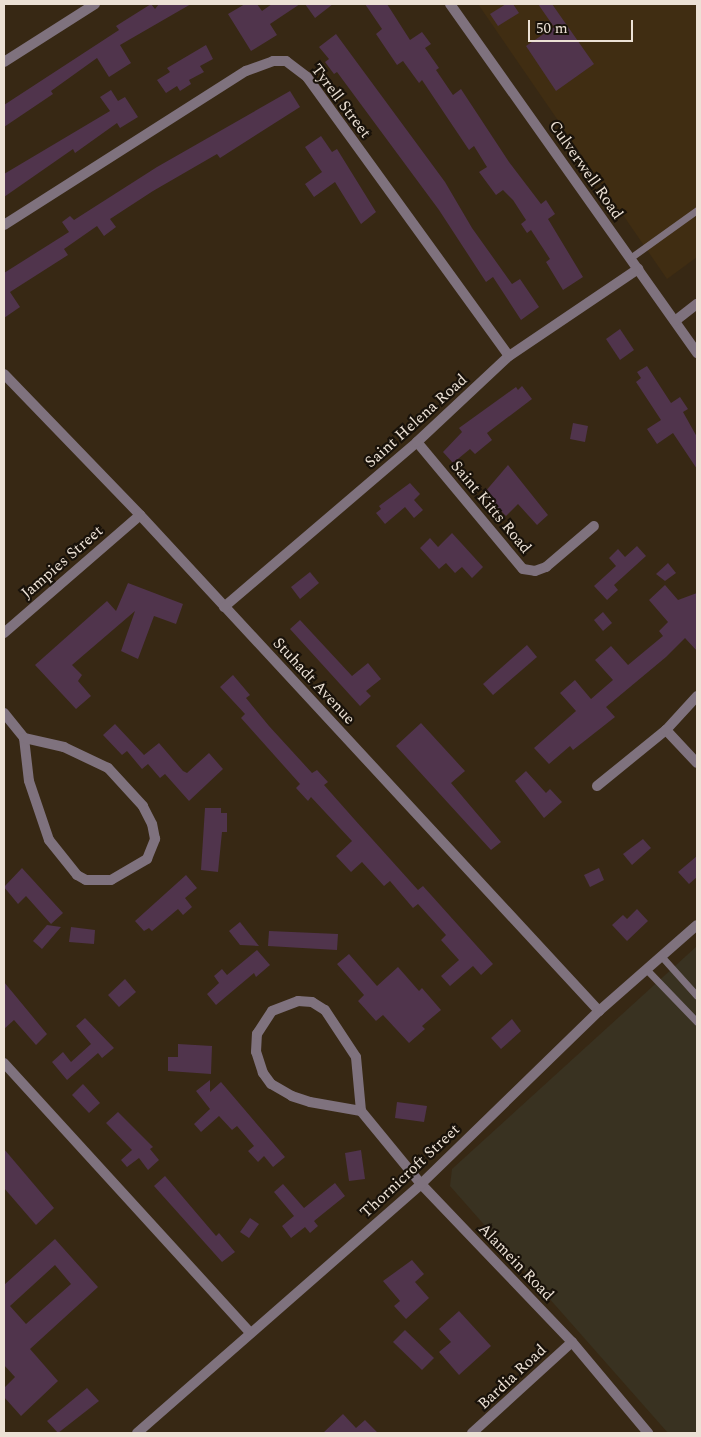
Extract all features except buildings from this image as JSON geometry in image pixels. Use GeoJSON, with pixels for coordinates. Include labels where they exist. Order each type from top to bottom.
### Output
{"type":"FeatureCollection","features":[{"type":"Feature","properties":{"kind":"street"},"geometry":{"type":"LineString","coordinates":[[4,62],[95,4]]}},
{"type":"Feature","properties":{"kind":"street","name":"Culverwell Road"},"geometry":{"type":"LineString","coordinates":[[450,4],[697,353]]}},
{"type":"Feature","properties":{"kind":"street","name":"Tyrell Street"},"geometry":{"type":"LineString","coordinates":[[4,225],[246,71],[273,60],[286,61],[307,77],[509,356]]}},
{"type":"Feature","properties":{"kind":"street","name":"Saint Helena Road"},"geometry":{"type":"LineString","coordinates":[[224,607],[417,442],[509,356],[638,269]]}},
{"type":"Feature","properties":{"kind":"street"},"geometry":{"type":"LineString","coordinates":[[675,321],[697,304]]}},
{"type":"Feature","properties":{"kind":"street","name":"Stuhadt Avenue"},"geometry":{"type":"LineString","coordinates":[[4,374],[140,514],[599,1011]]}},
{"type":"Feature","properties":{"kind":"street","name":"Saint Kitts Road"},"geometry":{"type":"LineString","coordinates":[[417,442],[523,569],[535,571],[546,567],[594,526]]}},
{"type":"Feature","properties":{"kind":"street","name":"Jampies Street"},"geometry":{"type":"LineString","coordinates":[[4,633],[140,514]]}},
{"type":"Feature","properties":{"kind":"street"},"geometry":{"type":"LineString","coordinates":[[597,786],[666,730],[697,696]]}},
{"type":"Feature","properties":{"kind":"street"},"geometry":{"type":"LineString","coordinates":[[4,713],[24,738],[29,781],[49,840],[77,875],[86,880],[111,880],[147,859],[155,839],[152,824],[143,806],[108,768],[64,747],[24,738]]}},
{"type":"Feature","properties":{"kind":"street"},"geometry":{"type":"LineString","coordinates":[[666,730],[697,763]]}},
{"type":"Feature","properties":{"kind":"street","name":"Thornicroft Street"},"geometry":{"type":"LineString","coordinates":[[137,1433],[421,1184],[599,1011],[697,925]]}},
{"type":"Feature","properties":{"kind":"street"},"geometry":{"type":"LineString","coordinates":[[298,1001],[312,1002],[325,1010],[356,1057],[361,1111],[310,1102],[292,1096],[271,1084],[263,1073],[256,1052],[257,1034],[272,1011],[298,1001]]}},
{"type":"Feature","properties":{"kind":"street"},"geometry":{"type":"LineString","coordinates":[[4,1063],[250,1332]]}},
{"type":"Feature","properties":{"kind":"street","name":"Alamein Road"},"geometry":{"type":"LineString","coordinates":[[361,1111],[421,1184],[572,1342],[648,1433]]}},
{"type":"Feature","properties":{"kind":"street","name":"Bardia Road"},"geometry":{"type":"LineString","coordinates":[[472,1433],[572,1342]]}},
{"type":"Feature","properties":{"kind":"lane"},"geometry":{"type":"LineString","coordinates":[[630,258],[697,210]]}},
{"type":"Feature","properties":{"kind":"lane"},"geometry":{"type":"LineString","coordinates":[[662,957],[697,996]]}},
{"type":"Feature","properties":{"kind":"lane"},"geometry":{"type":"LineString","coordinates":[[646,970],[697,1022]]}},
{"type":"Feature","properties":{"kind":"shaded area"},"geometry":{"type":"Polygon","coordinates":[[[478,4],[697,4],[697,257],[667,279],[478,4]]]}},
{"type":"Feature","properties":{"kind":"shaded area"},"geometry":{"type":"Polygon","coordinates":[[[697,946],[697,1433],[668,1433],[450,1186],[452,1169],[697,946]]]}}]}
